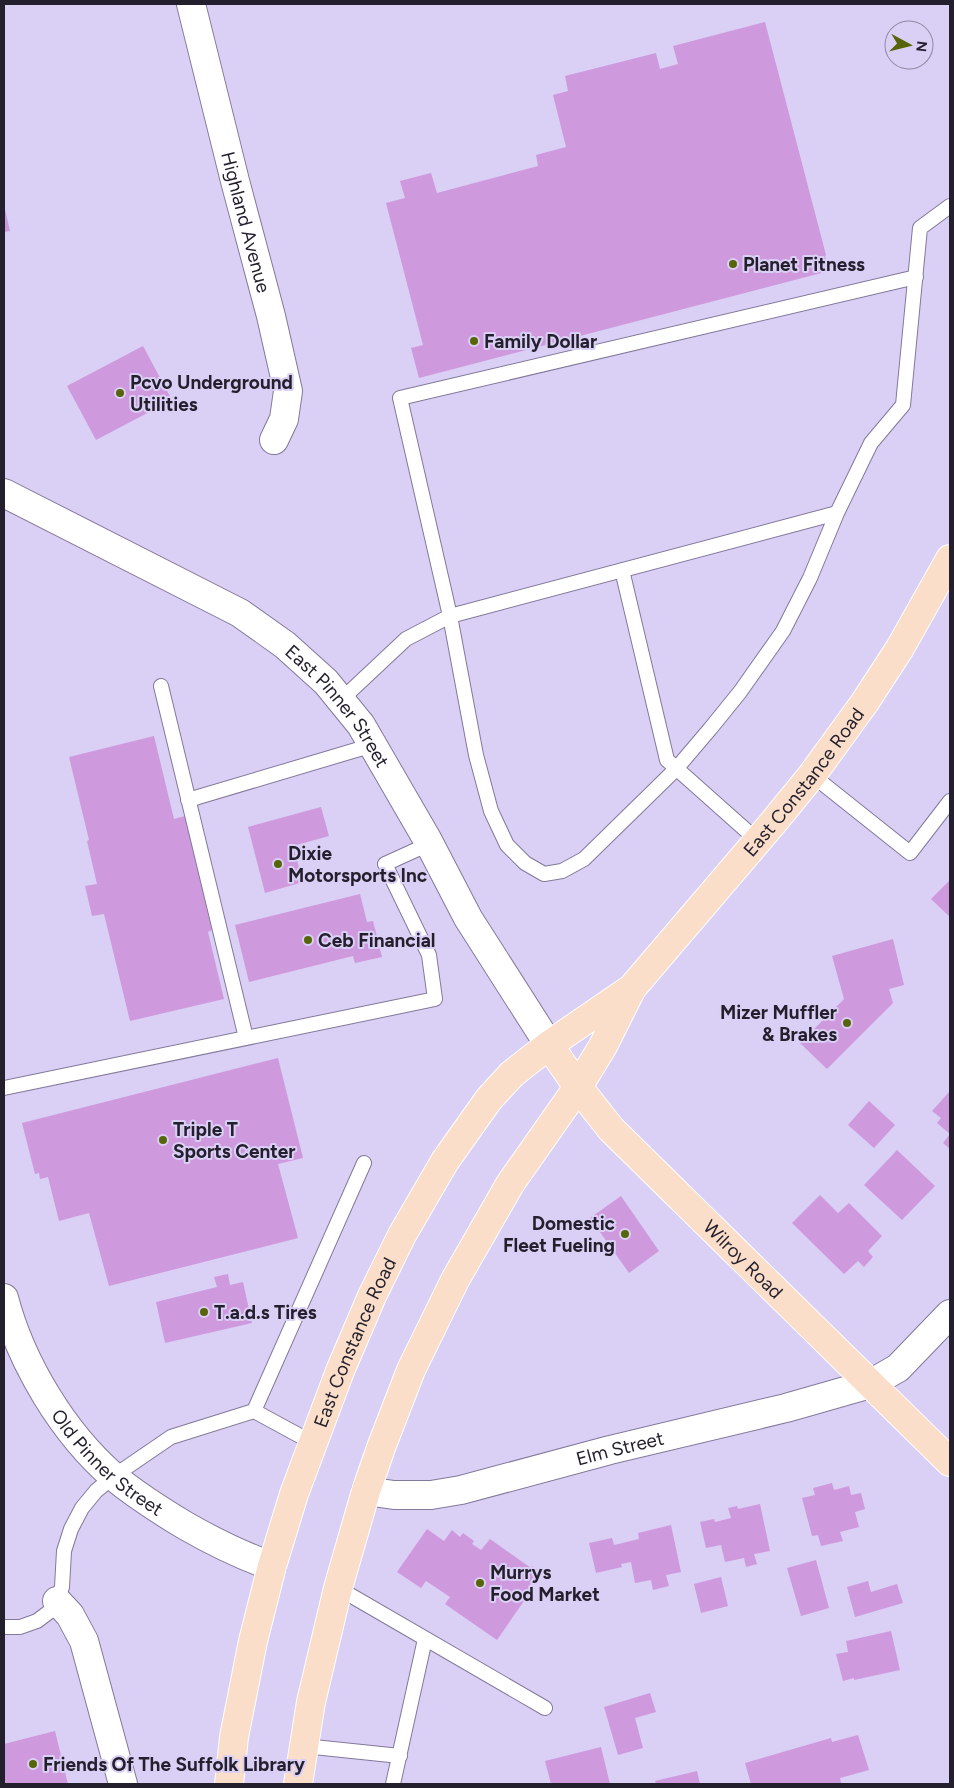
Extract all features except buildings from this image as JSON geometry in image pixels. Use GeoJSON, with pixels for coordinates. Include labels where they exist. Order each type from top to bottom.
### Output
{"type":"FeatureCollection","features":[{"type":"Feature","properties":{"kind":"main road","name":"East Constance Road"},"geometry":{"type":"LineString","coordinates":[[298,1784],[311,1702],[338,1588],[366,1491],[411,1370],[455,1280],[510,1184],[578,1087],[603,1046],[632,988],[758,841],[812,774],[865,702],[890,663],[950,559]]}},
{"type":"Feature","properties":{"kind":"main road","name":"East Constance Road"},"geometry":{"type":"LineString","coordinates":[[229,1784],[234,1737],[251,1651],[272,1566],[294,1494],[340,1371],[372,1296],[402,1235],[445,1161],[489,1099],[512,1074],[549,1045],[632,988]]}},
{"type":"Feature","properties":{"kind":"main road","name":"Wilroy Road"},"geometry":{"type":"LineString","coordinates":[[549,1045],[578,1087],[611,1129],[950,1462]]}},
{"type":"Feature","properties":{"kind":"street","name":"Highland Avenue"},"geometry":{"type":"LineString","coordinates":[[191,4],[237,189],[272,316],[288,391],[284,419],[274,440]]}},
{"type":"Feature","properties":{"kind":"street","name":"East Pinner Street"},"geometry":{"type":"LineString","coordinates":[[4,493],[240,613],[285,645],[326,682],[361,725],[430,844],[468,918],[549,1045]]}},
{"type":"Feature","properties":{"kind":"street","name":"Old Pinner Street"},"geometry":{"type":"LineString","coordinates":[[4,1298],[9,1317],[30,1365],[56,1410],[90,1452],[114,1476],[151,1505],[214,1542],[272,1566]]}},
{"type":"Feature","properties":{"kind":"street","name":"Elm Street"},"geometry":{"type":"LineString","coordinates":[[366,1491],[394,1495],[432,1495],[461,1490],[610,1450],[786,1408],[870,1384],[898,1368],[950,1314]]}},
{"type":"Feature","properties":{"kind":"street"},"geometry":{"type":"LineString","coordinates":[[57,1601],[70,1615],[84,1641],[123,1784]]}},
{"type":"Feature","properties":{"kind":"lane"},"geometry":{"type":"LineString","coordinates":[[916,277],[400,398],[450,616],[476,755],[491,811],[507,845],[525,863],[544,874],[562,871],[584,859],[676,769],[740,692],[783,631],[810,578],[837,513],[872,443],[903,405],[916,277],[920,228],[950,206]]}},
{"type":"Feature","properties":{"kind":"lane"},"geometry":{"type":"LineString","coordinates":[[341,700],[406,639],[450,616],[837,513]]}},
{"type":"Feature","properties":{"kind":"lane"},"geometry":{"type":"LineString","coordinates":[[622,570],[667,760],[758,841]]}},
{"type":"Feature","properties":{"kind":"lane"},"geometry":{"type":"LineString","coordinates":[[160,686],[246,1038]]}},
{"type":"Feature","properties":{"kind":"lane"},"geometry":{"type":"LineString","coordinates":[[188,800],[373,745]]}},
{"type":"Feature","properties":{"kind":"lane"},"geometry":{"type":"LineString","coordinates":[[812,774],[910,853],[950,801]]}},
{"type":"Feature","properties":{"kind":"lane"},"geometry":{"type":"LineString","coordinates":[[4,1088],[434,999],[428,955],[385,864],[430,844]]}},
{"type":"Feature","properties":{"kind":"lane"},"geometry":{"type":"LineString","coordinates":[[254,1411],[364,1163]]}},
{"type":"Feature","properties":{"kind":"lane"},"geometry":{"type":"LineString","coordinates":[[4,1627],[20,1627],[38,1621],[49,1612],[57,1601],[62,1587],[64,1551],[71,1529],[82,1508],[96,1491],[114,1476],[171,1437],[254,1411],[313,1443]]}},
{"type":"Feature","properties":{"kind":"lane"},"geometry":{"type":"LineString","coordinates":[[338,1588],[544,1708]]}},
{"type":"Feature","properties":{"kind":"lane"},"geometry":{"type":"LineString","coordinates":[[393,1784],[425,1639]]}},
{"type":"Feature","properties":{"kind":"lane"},"geometry":{"type":"LineString","coordinates":[[304,1746],[400,1756]]}},
{"type":"Feature","properties":{"kind":"place","name":"Planet Fitness"},"geometry":{"type":"Point","coordinates":[733,264]}},
{"type":"Feature","properties":{"kind":"place","name":"Family Dollar"},"geometry":{"type":"Point","coordinates":[474,341]}},
{"type":"Feature","properties":{"kind":"place","name":"Pcvo Underground Utilities"},"geometry":{"type":"Point","coordinates":[120,393]}},
{"type":"Feature","properties":{"kind":"place","name":"Dixie Motorsports Inc"},"geometry":{"type":"Point","coordinates":[278,864]}},
{"type":"Feature","properties":{"kind":"place","name":"Ceb Financial"},"geometry":{"type":"Point","coordinates":[308,940]}},
{"type":"Feature","properties":{"kind":"place","name":"Mizer Muffler & Brakes"},"geometry":{"type":"Point","coordinates":[847,1023]}},
{"type":"Feature","properties":{"kind":"place","name":"Triple T Sports Center"},"geometry":{"type":"Point","coordinates":[163,1140]}},
{"type":"Feature","properties":{"kind":"place","name":"Domestic Fleet Fueling"},"geometry":{"type":"Point","coordinates":[625,1234]}},
{"type":"Feature","properties":{"kind":"place","name":"T.a.d.s Tires"},"geometry":{"type":"Point","coordinates":[204,1312]}},
{"type":"Feature","properties":{"kind":"place","name":"Murrys Food Market"},"geometry":{"type":"Point","coordinates":[480,1583]}},
{"type":"Feature","properties":{"kind":"place","name":"Friends Of The Suffolk Library"},"geometry":{"type":"Point","coordinates":[33,1764]}}]}
